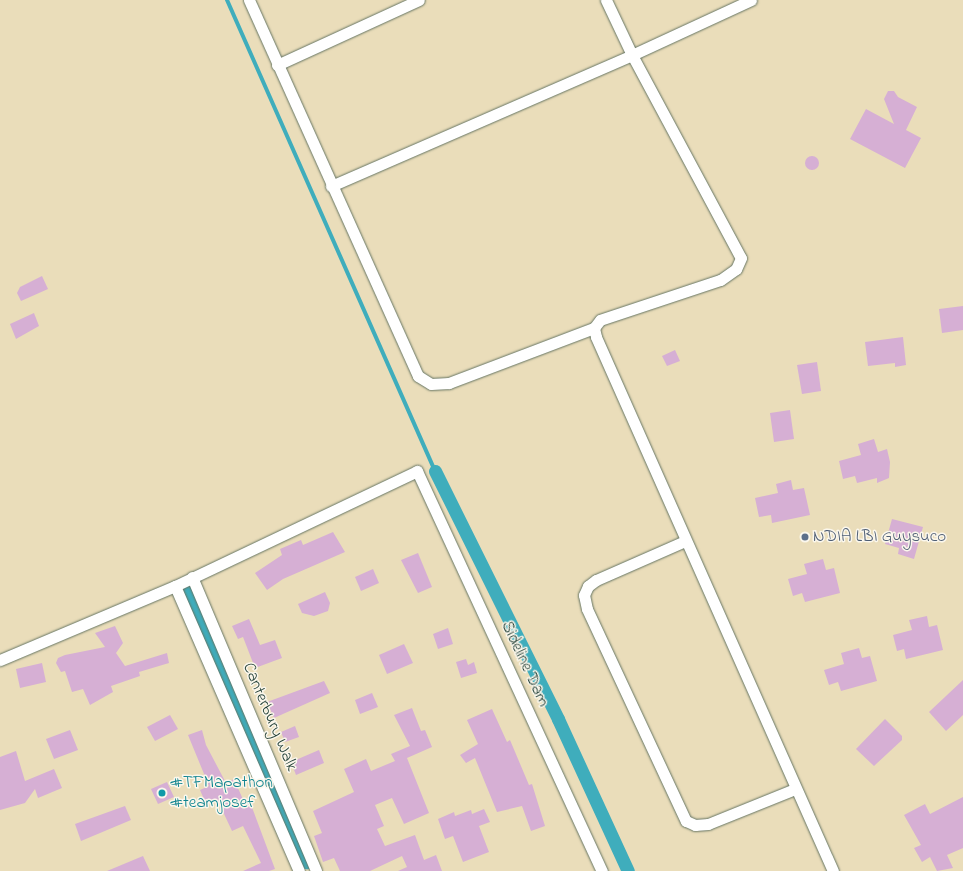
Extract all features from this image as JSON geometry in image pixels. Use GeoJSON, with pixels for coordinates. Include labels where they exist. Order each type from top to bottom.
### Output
{"type":"FeatureCollection","features":[{"type":"Feature","properties":{"kind":"street"},"geometry":{"type":"LineString","coordinates":[[249,0],[331,186],[418,376],[431,384],[449,383],[594,328],[600,320],[720,280],[736,269],[741,258],[632,55],[606,0]]}},
{"type":"Feature","properties":{"kind":"street"},"geometry":{"type":"LineString","coordinates":[[277,65],[401,4],[419,0]]}},
{"type":"Feature","properties":{"kind":"street"},"geometry":{"type":"LineString","coordinates":[[331,186],[632,55],[751,0]]}},
{"type":"Feature","properties":{"kind":"street"},"geometry":{"type":"LineString","coordinates":[[594,328],[608,367],[795,789],[834,871]]}},
{"type":"Feature","properties":{"kind":"street","name":"Sideline Dam"},"geometry":{"type":"LineString","coordinates":[[192,577],[415,472],[602,871]]}},
{"type":"Feature","properties":{"kind":"street"},"geometry":{"type":"LineString","coordinates":[[685,540],[596,580],[588,586],[584,595],[586,609],[686,821],[695,825],[708,824],[795,789]]}},
{"type":"Feature","properties":{"kind":"street"},"geometry":{"type":"LineString","coordinates":[[0,660],[175,586],[192,577]]}},
{"type":"Feature","properties":{"kind":"street","name":"Canterbury Walk"},"geometry":{"type":"LineString","coordinates":[[192,577],[316,871]]}},
{"type":"Feature","properties":{"kind":"street"},"geometry":{"type":"LineString","coordinates":[[175,586],[299,871]]}},
{"type":"Feature","properties":{"kind":"building"},"geometry":{"type":"Polygon","coordinates":[[[888,91],[894,91],[898,97],[917,107],[906,130],[921,138],[905,168],[850,139],[866,109],[894,124],[884,99],[888,91]]]}},
{"type":"Feature","properties":{"kind":"building"},"geometry":{"type":"Polygon","coordinates":[[[809,156],[815,156],[819,160],[819,166],[815,170],[809,170],[805,166],[805,160],[809,156]]]}},
{"type":"Feature","properties":{"kind":"building"},"geometry":{"type":"Polygon","coordinates":[[[42,276],[48,289],[21,301],[17,293],[20,287],[42,276]]]}},
{"type":"Feature","properties":{"kind":"building"},"geometry":{"type":"Polygon","coordinates":[[[963,306],[963,330],[942,333],[939,309],[963,306]]]}},
{"type":"Feature","properties":{"kind":"building"},"geometry":{"type":"Polygon","coordinates":[[[34,313],[39,326],[16,339],[10,324],[34,313]]]}},
{"type":"Feature","properties":{"kind":"building"},"geometry":{"type":"Polygon","coordinates":[[[903,337],[906,365],[895,367],[895,363],[868,366],[865,342],[903,337]]]}},
{"type":"Feature","properties":{"kind":"building"},"geometry":{"type":"Polygon","coordinates":[[[675,350],[680,361],[667,366],[662,356],[675,350]]]}},
{"type":"Feature","properties":{"kind":"building"},"geometry":{"type":"Polygon","coordinates":[[[817,362],[821,391],[802,394],[797,365],[817,362]]]}},
{"type":"Feature","properties":{"kind":"building"},"geometry":{"type":"Polygon","coordinates":[[[790,410],[794,439],[774,442],[770,413],[790,410]]]}},
{"type":"Feature","properties":{"kind":"building"},"geometry":{"type":"Polygon","coordinates":[[[874,439],[878,452],[887,449],[890,462],[889,478],[877,483],[877,478],[857,483],[855,476],[843,479],[839,461],[861,455],[858,444],[874,439]]]}},
{"type":"Feature","properties":{"kind":"building"},"geometry":{"type":"Polygon","coordinates":[[[791,480],[793,490],[804,488],[810,515],[772,523],[771,515],[759,517],[755,498],[778,493],[776,484],[791,480]]]}},
{"type":"Feature","properties":{"kind":"building"},"geometry":{"type":"Polygon","coordinates":[[[892,519],[923,527],[914,559],[898,554],[899,548],[885,544],[892,519]]]}},
{"type":"Feature","properties":{"kind":"building"},"geometry":{"type":"Polygon","coordinates":[[[333,532],[345,552],[283,579],[267,590],[255,573],[282,555],[280,549],[301,540],[303,545],[333,532]]]}},
{"type":"Feature","properties":{"kind":"building"},"geometry":{"type":"Polygon","coordinates":[[[418,553],[432,587],[418,593],[401,560],[418,553]]]}},
{"type":"Feature","properties":{"kind":"building"},"geometry":{"type":"Polygon","coordinates":[[[823,559],[826,570],[834,568],[840,593],[805,602],[802,593],[793,596],[788,579],[807,574],[804,564],[823,559]]]}},
{"type":"Feature","properties":{"kind":"building"},"geometry":{"type":"Polygon","coordinates":[[[373,569],[379,583],[361,591],[355,577],[373,569]]]}},
{"type":"Feature","properties":{"kind":"building"},"geometry":{"type":"Polygon","coordinates":[[[325,592],[330,603],[328,611],[314,616],[302,613],[298,604],[325,592]]]}},
{"type":"Feature","properties":{"kind":"building"},"geometry":{"type":"Polygon","coordinates":[[[927,616],[929,627],[937,625],[943,650],[906,659],[904,649],[897,651],[893,635],[912,630],[909,620],[927,616]]]}},
{"type":"Feature","properties":{"kind":"building"},"geometry":{"type":"Polygon","coordinates":[[[249,619],[260,645],[275,640],[282,658],[255,668],[243,637],[238,639],[232,626],[249,619]]]}},
{"type":"Feature","properties":{"kind":"building"},"geometry":{"type":"Polygon","coordinates":[[[115,626],[123,643],[116,653],[125,666],[167,653],[169,663],[139,672],[140,676],[111,686],[113,692],[90,705],[83,689],[72,692],[65,671],[61,672],[56,663],[58,658],[65,655],[105,647],[95,633],[115,626]]]}},
{"type":"Feature","properties":{"kind":"building"},"geometry":{"type":"Polygon","coordinates":[[[448,628],[453,644],[438,649],[433,634],[448,628]]]}},
{"type":"Feature","properties":{"kind":"building"},"geometry":{"type":"Polygon","coordinates":[[[404,644],[413,663],[387,674],[379,655],[404,644]]]}},
{"type":"Feature","properties":{"kind":"building"},"geometry":{"type":"Polygon","coordinates":[[[859,648],[862,658],[870,656],[877,681],[841,691],[838,682],[829,685],[824,670],[844,664],[841,653],[859,648]]]}},
{"type":"Feature","properties":{"kind":"building"},"geometry":{"type":"Polygon","coordinates":[[[466,659],[468,665],[474,662],[477,673],[461,678],[456,662],[466,659]]]}},
{"type":"Feature","properties":{"kind":"building"},"geometry":{"type":"Polygon","coordinates":[[[42,663],[46,682],[20,688],[16,669],[42,663]]]}},
{"type":"Feature","properties":{"kind":"building"},"geometry":{"type":"Polygon","coordinates":[[[963,680],[963,715],[946,731],[929,712],[963,680]]]}},
{"type":"Feature","properties":{"kind":"building"},"geometry":{"type":"Polygon","coordinates":[[[324,681],[330,693],[274,718],[267,702],[324,681]]]}},
{"type":"Feature","properties":{"kind":"building"},"geometry":{"type":"Polygon","coordinates":[[[372,693],[378,707],[360,714],[355,700],[372,693]]]}},
{"type":"Feature","properties":{"kind":"building"},"geometry":{"type":"Polygon","coordinates":[[[412,708],[421,731],[425,730],[432,747],[407,758],[429,813],[404,824],[392,798],[375,805],[384,826],[377,829],[385,846],[415,835],[424,860],[436,855],[442,871],[398,871],[407,867],[402,856],[370,871],[340,871],[334,858],[323,862],[314,836],[322,833],[313,811],[354,792],[344,769],[366,759],[371,771],[395,761],[391,754],[410,746],[394,715],[412,708]]]}},
{"type":"Feature","properties":{"kind":"building"},"geometry":{"type":"Polygon","coordinates":[[[492,709],[507,742],[510,740],[529,785],[532,784],[545,826],[531,831],[522,806],[497,812],[475,758],[466,763],[460,755],[478,744],[467,720],[492,709]]]}},
{"type":"Feature","properties":{"kind":"building"},"geometry":{"type":"Polygon","coordinates":[[[170,715],[178,729],[155,741],[147,727],[170,715]]]}},
{"type":"Feature","properties":{"kind":"building"},"geometry":{"type":"Polygon","coordinates":[[[885,719],[902,736],[902,740],[874,766],[856,749],[885,719]]]}},
{"type":"Feature","properties":{"kind":"building"},"geometry":{"type":"Polygon","coordinates":[[[295,726],[299,737],[285,742],[281,732],[295,726]]]}},
{"type":"Feature","properties":{"kind":"building"},"geometry":{"type":"Polygon","coordinates":[[[70,730],[78,750],[54,759],[46,739],[70,730]]]}},
{"type":"Feature","properties":{"kind":"building"},"geometry":{"type":"Polygon","coordinates":[[[202,730],[206,745],[226,783],[234,779],[245,804],[250,802],[275,869],[269,871],[243,871],[261,863],[243,826],[232,831],[217,799],[206,804],[200,790],[209,786],[188,735],[202,730]]]}},
{"type":"Feature","properties":{"kind":"building"},"geometry":{"type":"Polygon","coordinates":[[[319,750],[324,763],[296,775],[291,762],[319,750]]]}},
{"type":"Feature","properties":{"kind":"building"},"geometry":{"type":"Polygon","coordinates":[[[16,751],[25,781],[54,769],[62,788],[38,798],[35,789],[25,803],[0,810],[0,757],[16,751]]]}},
{"type":"Feature","properties":{"kind":"building","name":"#TFMapathon #teamjosef"},"geometry":{"type":"Polygon","coordinates":[[[167,782],[174,797],[158,804],[151,789],[167,782]]]}},
{"type":"Feature","properties":{"kind":"building"},"geometry":{"type":"Polygon","coordinates":[[[963,797],[963,848],[947,855],[953,868],[937,871],[930,857],[922,862],[914,848],[921,845],[904,815],[925,804],[930,814],[963,797]]]}},
{"type":"Feature","properties":{"kind":"building"},"geometry":{"type":"Polygon","coordinates":[[[125,806],[131,820],[81,841],[75,824],[125,806]]]}},
{"type":"Feature","properties":{"kind":"building"},"geometry":{"type":"Polygon","coordinates":[[[484,809],[490,822],[479,826],[489,852],[463,862],[453,836],[445,839],[438,819],[454,812],[455,816],[471,810],[472,814],[484,809]]]}},
{"type":"Feature","properties":{"kind":"building"},"geometry":{"type":"Polygon","coordinates":[[[143,856],[150,871],[107,871],[143,856]]]}},
{"type":"Feature","properties":{"kind":"waterway"},"geometry":{"type":"LineString","coordinates":[[227,0],[435,471]]}},
{"type":"Feature","properties":{"kind":"waterway"},"geometry":{"type":"LineString","coordinates":[[435,471],[558,719],[628,871]]}},
{"type":"Feature","properties":{"kind":"waterway"},"geometry":{"type":"LineString","coordinates":[[186,583],[306,862]]}},
{"type":"Feature","properties":{"kind":"place","name":"NDIA LBI Guysuco"},"geometry":{"type":"Point","coordinates":[805,537]}},
{"type":"Feature","properties":{"kind":"place","name":"#TFMapathon #teamjosef"},"geometry":{"type":"Point","coordinates":[162,793]}}]}
